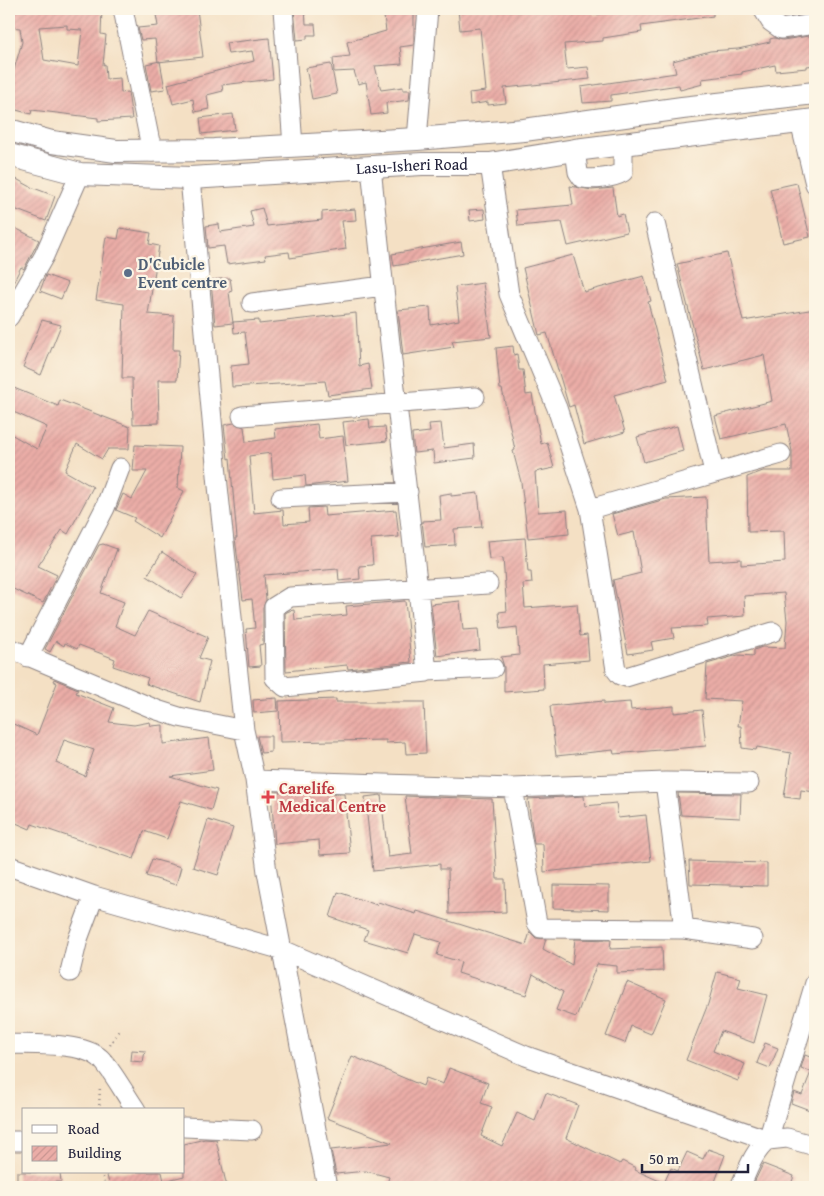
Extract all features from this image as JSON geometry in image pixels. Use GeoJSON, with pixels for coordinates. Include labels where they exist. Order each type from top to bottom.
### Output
{"type":"FeatureCollection","features":[{"type":"Feature","properties":{"kind":"main road","name":"Lasu-Isheri Road"},"geometry":{"type":"LineString","coordinates":[[9,130],[52,142],[116,151],[152,152],[293,146],[417,139],[524,130],[815,93]]}},
{"type":"Feature","properties":{"kind":"main road"},"geometry":{"type":"LineString","coordinates":[[630,145],[633,115]]}},
{"type":"Feature","properties":{"kind":"main road","name":"Lasu-Isheri Road"},"geometry":{"type":"LineString","coordinates":[[9,155],[80,174],[190,178],[371,167],[490,164],[575,150],[630,145],[808,121]]}},
{"type":"Feature","properties":{"kind":"street"},"geometry":{"type":"LineString","coordinates":[[123,9],[152,152]]}},
{"type":"Feature","properties":{"kind":"street"},"geometry":{"type":"LineString","coordinates":[[283,9],[293,146]]}},
{"type":"Feature","properties":{"kind":"street"},"geometry":{"type":"LineString","coordinates":[[417,139],[428,9]]}},
{"type":"Feature","properties":{"kind":"street"},"geometry":{"type":"LineString","coordinates":[[763,9],[776,28],[781,29],[815,24]]}},
{"type":"Feature","properties":{"kind":"street"},"geometry":{"type":"LineString","coordinates":[[808,121],[815,184]]}},
{"type":"Feature","properties":{"kind":"street"},"geometry":{"type":"LineString","coordinates":[[575,150],[578,172],[582,178],[589,179],[617,176],[623,172],[630,145]]}},
{"type":"Feature","properties":{"kind":"street"},"geometry":{"type":"LineString","coordinates":[[490,164],[509,294],[557,408],[590,509],[616,670],[620,675],[626,677],[773,632]]}},
{"type":"Feature","properties":{"kind":"street"},"geometry":{"type":"LineString","coordinates":[[371,167],[427,671]]}},
{"type":"Feature","properties":{"kind":"street"},"geometry":{"type":"LineString","coordinates":[[9,317],[44,256],[80,174]]}},
{"type":"Feature","properties":{"kind":"street"},"geometry":{"type":"LineString","coordinates":[[190,178],[218,486],[244,730],[255,780],[267,872],[284,950],[327,1187]]}},
{"type":"Feature","properties":{"kind":"street"},"geometry":{"type":"LineString","coordinates":[[655,223],[714,472]]}},
{"type":"Feature","properties":{"kind":"street"},"geometry":{"type":"LineString","coordinates":[[252,303],[383,286]]}},
{"type":"Feature","properties":{"kind":"street"},"geometry":{"type":"LineString","coordinates":[[242,416],[474,397]]}},
{"type":"Feature","properties":{"kind":"street"},"geometry":{"type":"LineString","coordinates":[[590,509],[781,454]]}},
{"type":"Feature","properties":{"kind":"street"},"geometry":{"type":"LineString","coordinates":[[28,657],[105,508],[120,468]]}},
{"type":"Feature","properties":{"kind":"street"},"geometry":{"type":"LineString","coordinates":[[281,498],[408,492]]}},
{"type":"Feature","properties":{"kind":"street"},"geometry":{"type":"LineString","coordinates":[[488,584],[290,596],[283,599],[274,607],[275,678],[285,687],[427,671],[493,668]]}},
{"type":"Feature","properties":{"kind":"street"},"geometry":{"type":"LineString","coordinates":[[9,648],[164,712],[244,730]]}},
{"type":"Feature","properties":{"kind":"street"},"geometry":{"type":"LineString","coordinates":[[255,780],[513,788],[665,782],[749,783]]}},
{"type":"Feature","properties":{"kind":"street"},"geometry":{"type":"LineString","coordinates":[[665,782],[684,929]]}},
{"type":"Feature","properties":{"kind":"street"},"geometry":{"type":"LineString","coordinates":[[513,788],[537,923],[541,928],[684,929],[753,939]]}},
{"type":"Feature","properties":{"kind":"street"},"geometry":{"type":"LineString","coordinates":[[9,866],[94,896],[284,950],[526,1056],[768,1140],[787,1138],[815,1146]]}},
{"type":"Feature","properties":{"kind":"street"},"geometry":{"type":"LineString","coordinates":[[70,972],[78,939],[94,896]]}},
{"type":"Feature","properties":{"kind":"street"},"geometry":{"type":"LineString","coordinates":[[740,1187],[753,1158],[761,1146],[768,1140],[815,983]]}},
{"type":"Feature","properties":{"kind":"street"},"geometry":{"type":"LineString","coordinates":[[9,1044],[76,1048],[90,1051],[101,1059],[135,1108]]}},
{"type":"Feature","properties":{"kind":"street"},"geometry":{"type":"LineString","coordinates":[[185,1127],[252,1130]]}},
{"type":"Feature","properties":{"kind":"street"},"geometry":{"type":"LineString","coordinates":[[9,1141],[22,1141]]}},
{"type":"Feature","properties":{"kind":"path"},"geometry":{"type":"LineString","coordinates":[[102,1174],[105,1187]]}},
{"type":"Feature","properties":{"kind":"building"},"geometry":{"type":"Polygon","coordinates":[[[9,9],[102,9],[101,34],[106,35],[103,65],[105,64],[106,79],[120,78],[121,93],[128,92],[132,119],[98,121],[98,118],[32,110],[31,114],[9,108],[9,87],[22,42],[20,28],[9,27],[9,9]],[[67,25],[39,27],[44,60],[78,66],[82,30],[67,29],[67,25]]]}},
{"type":"Feature","properties":{"kind":"building"},"geometry":{"type":"Polygon","coordinates":[[[155,9],[197,9],[203,57],[158,62],[155,39],[141,40],[138,28],[158,26],[155,9]]]}},
{"type":"Feature","properties":{"kind":"building"},"geometry":{"type":"Polygon","coordinates":[[[294,9],[305,9],[306,24],[315,24],[316,35],[307,35],[307,39],[297,40],[294,9]]]}},
{"type":"Feature","properties":{"kind":"building"},"geometry":{"type":"Polygon","coordinates":[[[383,9],[414,9],[414,45],[400,47],[402,64],[375,66],[381,90],[403,87],[403,90],[410,90],[409,100],[386,103],[387,113],[371,115],[366,82],[358,84],[354,71],[334,72],[333,58],[350,56],[347,42],[386,31],[383,9]]]}},
{"type":"Feature","properties":{"kind":"building"},"geometry":{"type":"Polygon","coordinates":[[[458,9],[593,9],[594,15],[631,9],[713,9],[713,16],[641,26],[642,32],[603,38],[603,41],[564,44],[567,69],[588,67],[590,79],[504,88],[506,103],[488,105],[488,102],[470,105],[469,93],[486,91],[480,28],[460,30],[458,9]]]}},
{"type":"Feature","properties":{"kind":"building"},"geometry":{"type":"Polygon","coordinates":[[[785,9],[815,9],[815,13],[787,17],[785,9]]]}},
{"type":"Feature","properties":{"kind":"building"},"geometry":{"type":"Polygon","coordinates":[[[815,35],[815,65],[807,66],[807,68],[776,71],[775,65],[742,72],[742,74],[702,79],[703,84],[680,90],[679,85],[611,95],[611,101],[583,103],[581,87],[676,73],[673,61],[710,51],[738,49],[770,42],[770,39],[774,38],[783,40],[815,35]]]}},
{"type":"Feature","properties":{"kind":"building"},"geometry":{"type":"Polygon","coordinates":[[[269,38],[273,79],[222,85],[223,91],[207,95],[209,109],[195,112],[193,99],[173,104],[168,84],[254,61],[252,51],[228,54],[226,43],[269,38]]]}},
{"type":"Feature","properties":{"kind":"building"},"geometry":{"type":"Polygon","coordinates":[[[160,61],[165,89],[151,91],[146,64],[160,61]]]}},
{"type":"Feature","properties":{"kind":"building"},"geometry":{"type":"Polygon","coordinates":[[[331,64],[337,94],[312,99],[306,68],[331,64]]]}},
{"type":"Feature","properties":{"kind":"building"},"geometry":{"type":"Polygon","coordinates":[[[233,114],[235,130],[202,134],[200,118],[233,114]]]}},
{"type":"Feature","properties":{"kind":"building"},"geometry":{"type":"Polygon","coordinates":[[[9,175],[31,187],[55,196],[46,221],[9,207],[9,175]]]}},
{"type":"Feature","properties":{"kind":"building"},"geometry":{"type":"Polygon","coordinates":[[[797,183],[810,237],[783,243],[770,189],[797,183]]]}},
{"type":"Feature","properties":{"kind":"building"},"geometry":{"type":"Polygon","coordinates":[[[570,186],[592,190],[613,188],[617,216],[623,214],[627,232],[568,246],[562,222],[518,226],[516,210],[573,205],[570,186]]]}},
{"type":"Feature","properties":{"kind":"building"},"geometry":{"type":"Polygon","coordinates":[[[262,208],[267,226],[322,220],[322,212],[355,209],[356,220],[342,221],[346,249],[290,258],[289,252],[265,255],[266,259],[227,264],[224,246],[208,248],[206,226],[219,224],[220,232],[254,227],[250,211],[262,208]]]}},
{"type":"Feature","properties":{"kind":"building"},"geometry":{"type":"Polygon","coordinates":[[[484,209],[485,219],[470,221],[469,210],[484,209]]]}},
{"type":"Feature","properties":{"kind":"building"},"geometry":{"type":"Polygon","coordinates":[[[9,225],[39,240],[24,269],[21,267],[9,291],[9,225]]]}},
{"type":"Feature","properties":{"kind":"building"},"geometry":{"type":"Polygon","coordinates":[[[120,228],[151,233],[149,244],[159,246],[148,314],[174,316],[173,350],[179,350],[177,380],[158,380],[159,423],[133,424],[132,378],[122,378],[124,304],[96,300],[106,237],[118,239],[120,228]]]}},
{"type":"Feature","properties":{"kind":"building"},"geometry":{"type":"Polygon","coordinates":[[[461,242],[463,254],[394,266],[392,254],[461,242]]]}},
{"type":"Feature","properties":{"kind":"building"},"geometry":{"type":"Polygon","coordinates":[[[727,253],[743,321],[815,309],[815,792],[801,790],[800,799],[784,797],[791,753],[757,747],[756,750],[742,748],[741,726],[738,726],[742,701],[705,699],[707,664],[738,655],[754,656],[754,650],[762,647],[785,648],[787,621],[784,593],[744,596],[745,616],[707,619],[708,626],[672,628],[674,638],[651,642],[653,650],[628,654],[613,580],[641,573],[634,532],[618,536],[612,514],[666,499],[706,497],[709,561],[741,559],[741,565],[785,562],[784,531],[748,532],[747,477],[763,471],[792,471],[792,451],[786,424],[721,439],[715,416],[772,401],[764,355],[704,370],[677,264],[727,253]]]}},
{"type":"Feature","properties":{"kind":"building"},"geometry":{"type":"Polygon","coordinates":[[[573,255],[584,292],[644,276],[651,301],[648,302],[668,380],[614,395],[625,432],[584,444],[574,405],[569,407],[547,333],[539,335],[523,268],[573,255]]]}},
{"type":"Feature","properties":{"kind":"building"},"geometry":{"type":"Polygon","coordinates":[[[46,275],[68,283],[61,299],[40,291],[46,275]]]}},
{"type":"Feature","properties":{"kind":"building"},"geometry":{"type":"Polygon","coordinates":[[[230,278],[232,291],[229,292],[233,323],[215,325],[211,280],[230,278]]]}},
{"type":"Feature","properties":{"kind":"building"},"geometry":{"type":"Polygon","coordinates":[[[483,283],[491,337],[452,341],[454,347],[403,355],[398,310],[430,307],[431,325],[459,320],[455,287],[483,283]]]}},
{"type":"Feature","properties":{"kind":"building"},"geometry":{"type":"Polygon","coordinates":[[[356,313],[359,366],[368,364],[372,389],[328,395],[325,381],[232,387],[231,366],[249,364],[245,332],[234,333],[233,322],[259,320],[259,324],[356,313]]]}},
{"type":"Feature","properties":{"kind":"building"},"geometry":{"type":"Polygon","coordinates":[[[42,320],[61,325],[41,375],[23,367],[42,320]]]}},
{"type":"Feature","properties":{"kind":"building"},"geometry":{"type":"Polygon","coordinates":[[[513,346],[514,355],[517,354],[519,370],[523,370],[526,395],[532,394],[541,444],[547,442],[554,468],[535,472],[538,512],[567,510],[569,534],[528,538],[521,482],[513,451],[515,450],[502,389],[500,389],[496,348],[513,346]]]}},
{"type":"Feature","properties":{"kind":"building"},"geometry":{"type":"Polygon","coordinates":[[[9,386],[58,406],[60,400],[130,427],[129,449],[108,449],[102,459],[77,444],[65,471],[93,487],[68,534],[62,530],[38,566],[57,575],[43,603],[9,587],[9,433],[37,449],[47,427],[9,410],[9,386]]]}},
{"type":"Feature","properties":{"kind":"building"},"geometry":{"type":"Polygon","coordinates":[[[369,419],[370,428],[385,427],[387,441],[346,445],[343,422],[369,419]]]}},
{"type":"Feature","properties":{"kind":"building"},"geometry":{"type":"Polygon","coordinates":[[[234,423],[244,427],[246,442],[276,438],[275,429],[317,424],[319,439],[343,436],[348,481],[306,486],[305,475],[273,479],[271,453],[249,456],[254,513],[283,510],[284,524],[309,522],[308,508],[324,507],[325,516],[396,510],[399,537],[371,539],[373,565],[359,566],[360,579],[339,581],[338,569],[264,575],[266,600],[263,607],[263,644],[259,645],[261,666],[249,667],[246,629],[255,628],[252,599],[243,600],[235,538],[237,538],[230,458],[228,459],[224,425],[234,423]]]}},
{"type":"Feature","properties":{"kind":"building"},"geometry":{"type":"Polygon","coordinates":[[[441,423],[444,448],[474,444],[475,458],[434,463],[433,451],[414,453],[412,434],[430,432],[429,424],[441,423]]]}},
{"type":"Feature","properties":{"kind":"building"},"geometry":{"type":"Polygon","coordinates":[[[677,426],[683,451],[644,462],[637,437],[677,426]]]}},
{"type":"Feature","properties":{"kind":"building"},"geometry":{"type":"Polygon","coordinates":[[[135,445],[180,447],[178,488],[184,491],[160,538],[133,521],[135,518],[116,510],[123,494],[132,499],[147,471],[133,471],[135,445]]]}},
{"type":"Feature","properties":{"kind":"building"},"geometry":{"type":"Polygon","coordinates":[[[451,493],[451,496],[478,493],[482,527],[454,529],[455,545],[425,547],[422,521],[441,520],[439,495],[451,493]]]}},
{"type":"Feature","properties":{"kind":"building"},"geometry":{"type":"Polygon","coordinates":[[[525,538],[528,572],[531,572],[532,583],[523,584],[525,608],[577,604],[580,636],[587,635],[589,660],[543,664],[544,689],[504,692],[504,667],[501,657],[519,655],[517,627],[501,629],[499,612],[507,611],[503,558],[489,559],[487,541],[525,538]]]}},
{"type":"Feature","properties":{"kind":"building"},"geometry":{"type":"Polygon","coordinates":[[[103,544],[117,549],[101,593],[124,602],[115,626],[135,635],[148,611],[208,637],[199,658],[210,661],[200,702],[146,684],[148,678],[113,666],[115,659],[79,645],[77,649],[65,643],[64,646],[56,641],[50,652],[45,649],[99,545],[103,544]]]}},
{"type":"Feature","properties":{"kind":"building"},"geometry":{"type":"Polygon","coordinates":[[[162,552],[197,575],[181,598],[147,576],[162,552]]]}},
{"type":"Feature","properties":{"kind":"building"},"geometry":{"type":"Polygon","coordinates":[[[405,601],[411,662],[348,669],[347,665],[286,671],[285,613],[294,610],[295,620],[347,615],[346,606],[405,601]]]}},
{"type":"Feature","properties":{"kind":"building"},"geometry":{"type":"Polygon","coordinates":[[[460,601],[463,630],[478,629],[480,650],[437,656],[431,604],[460,601]]]}},
{"type":"Feature","properties":{"kind":"building"},"geometry":{"type":"Polygon","coordinates":[[[54,679],[78,689],[76,693],[114,708],[109,722],[134,725],[150,722],[151,726],[163,725],[163,744],[209,738],[213,770],[170,776],[217,790],[211,810],[181,801],[167,839],[144,831],[134,859],[32,824],[30,829],[9,820],[9,722],[37,735],[57,683],[53,681],[54,679]],[[64,740],[56,763],[85,776],[94,750],[64,740]]]}},
{"type":"Feature","properties":{"kind":"building"},"geometry":{"type":"Polygon","coordinates":[[[277,698],[278,711],[254,713],[253,700],[277,698]]]}},
{"type":"Feature","properties":{"kind":"building"},"geometry":{"type":"Polygon","coordinates":[[[336,699],[336,702],[424,702],[426,753],[406,754],[405,742],[386,743],[386,740],[280,742],[279,701],[336,699]]]}},
{"type":"Feature","properties":{"kind":"building"},"geometry":{"type":"Polygon","coordinates":[[[604,701],[604,704],[630,702],[631,710],[674,706],[674,713],[702,710],[706,746],[614,754],[613,750],[556,756],[550,706],[604,701]]]}},
{"type":"Feature","properties":{"kind":"building"},"geometry":{"type":"Polygon","coordinates":[[[257,736],[271,736],[271,752],[261,753],[257,736]]]}},
{"type":"Feature","properties":{"kind":"building"},"geometry":{"type":"Polygon","coordinates":[[[271,792],[344,794],[350,853],[320,855],[319,840],[275,844],[271,792]]]}},
{"type":"Feature","properties":{"kind":"building"},"geometry":{"type":"Polygon","coordinates":[[[678,793],[741,794],[740,818],[681,815],[678,793]]]}},
{"type":"Feature","properties":{"kind":"building"},"geometry":{"type":"Polygon","coordinates":[[[381,795],[388,857],[412,854],[405,796],[492,799],[497,879],[505,879],[506,912],[449,914],[448,869],[440,869],[440,864],[373,871],[365,797],[381,795]]]}},
{"type":"Feature","properties":{"kind":"building"},"geometry":{"type":"Polygon","coordinates":[[[584,796],[585,806],[616,803],[618,818],[646,815],[651,861],[544,872],[543,844],[534,844],[528,799],[584,796]]]}},
{"type":"Feature","properties":{"kind":"building"},"geometry":{"type":"Polygon","coordinates":[[[208,820],[233,828],[218,875],[193,867],[208,820]]]}},
{"type":"Feature","properties":{"kind":"building"},"geometry":{"type":"Polygon","coordinates":[[[152,859],[181,867],[176,885],[146,876],[152,859]]]}},
{"type":"Feature","properties":{"kind":"building"},"geometry":{"type":"Polygon","coordinates":[[[689,861],[767,863],[767,886],[690,884],[689,861]]]}},
{"type":"Feature","properties":{"kind":"building"},"geometry":{"type":"Polygon","coordinates":[[[553,885],[609,886],[609,910],[553,908],[553,885]]]}},
{"type":"Feature","properties":{"kind":"building"},"geometry":{"type":"Polygon","coordinates":[[[338,892],[377,905],[378,902],[416,914],[417,911],[526,945],[530,932],[536,938],[546,939],[543,949],[572,965],[575,939],[611,940],[610,949],[662,947],[663,971],[617,973],[617,966],[597,964],[576,1017],[556,1010],[563,992],[533,974],[526,995],[458,973],[461,962],[437,955],[441,942],[415,934],[408,953],[364,940],[368,930],[330,917],[338,892]]]}},
{"type":"Feature","properties":{"kind":"building"},"geometry":{"type":"Polygon","coordinates":[[[717,972],[741,978],[738,988],[767,995],[754,1043],[721,1031],[713,1051],[745,1064],[738,1081],[686,1060],[708,1004],[717,972]]]}},
{"type":"Feature","properties":{"kind":"building"},"geometry":{"type":"Polygon","coordinates":[[[627,982],[666,999],[651,1034],[631,1026],[625,1043],[606,1036],[627,982]]]}},
{"type":"Feature","properties":{"kind":"building"},"geometry":{"type":"Polygon","coordinates":[[[765,1043],[778,1048],[770,1068],[757,1063],[765,1043]]]}},
{"type":"Feature","properties":{"kind":"building"},"geometry":{"type":"Polygon","coordinates":[[[132,1050],[145,1051],[143,1062],[131,1061],[132,1050]]]}},
{"type":"Feature","properties":{"kind":"building"},"geometry":{"type":"Polygon","coordinates":[[[805,1055],[815,1059],[815,1112],[791,1103],[794,1092],[802,1095],[811,1072],[801,1068],[805,1055]]]}},
{"type":"Feature","properties":{"kind":"building"},"geometry":{"type":"Polygon","coordinates":[[[352,1056],[423,1086],[426,1078],[443,1084],[449,1068],[488,1083],[481,1103],[492,1107],[481,1136],[502,1146],[517,1113],[535,1121],[546,1093],[578,1105],[566,1138],[620,1164],[622,1161],[636,1168],[635,1170],[664,1183],[671,1168],[678,1171],[687,1152],[703,1159],[708,1149],[725,1155],[713,1187],[590,1187],[581,1183],[580,1187],[386,1187],[389,1177],[366,1171],[336,1174],[331,1150],[392,1143],[327,1118],[352,1056]]]}},
{"type":"Feature","properties":{"kind":"building"},"geometry":{"type":"Polygon","coordinates":[[[205,1139],[216,1140],[227,1187],[110,1187],[107,1174],[162,1174],[164,1181],[184,1176],[185,1144],[205,1139]]]}},
{"type":"Feature","properties":{"kind":"building"},"geometry":{"type":"Polygon","coordinates":[[[763,1164],[794,1176],[790,1187],[752,1187],[763,1164]]]}},
{"type":"Feature","properties":{"kind":"building"},"geometry":{"type":"Polygon","coordinates":[[[17,1172],[22,1172],[22,1174],[60,1174],[61,1182],[17,1183],[17,1172]]]}},
{"type":"Feature","properties":{"kind":"place","name":"D'Cubicle Event centre"},"geometry":{"type":"Point","coordinates":[128,273]}},
{"type":"Feature","properties":{"kind":"place","name":"Carelife Medical Centre"},"geometry":{"type":"Point","coordinates":[268,797]}}]}
